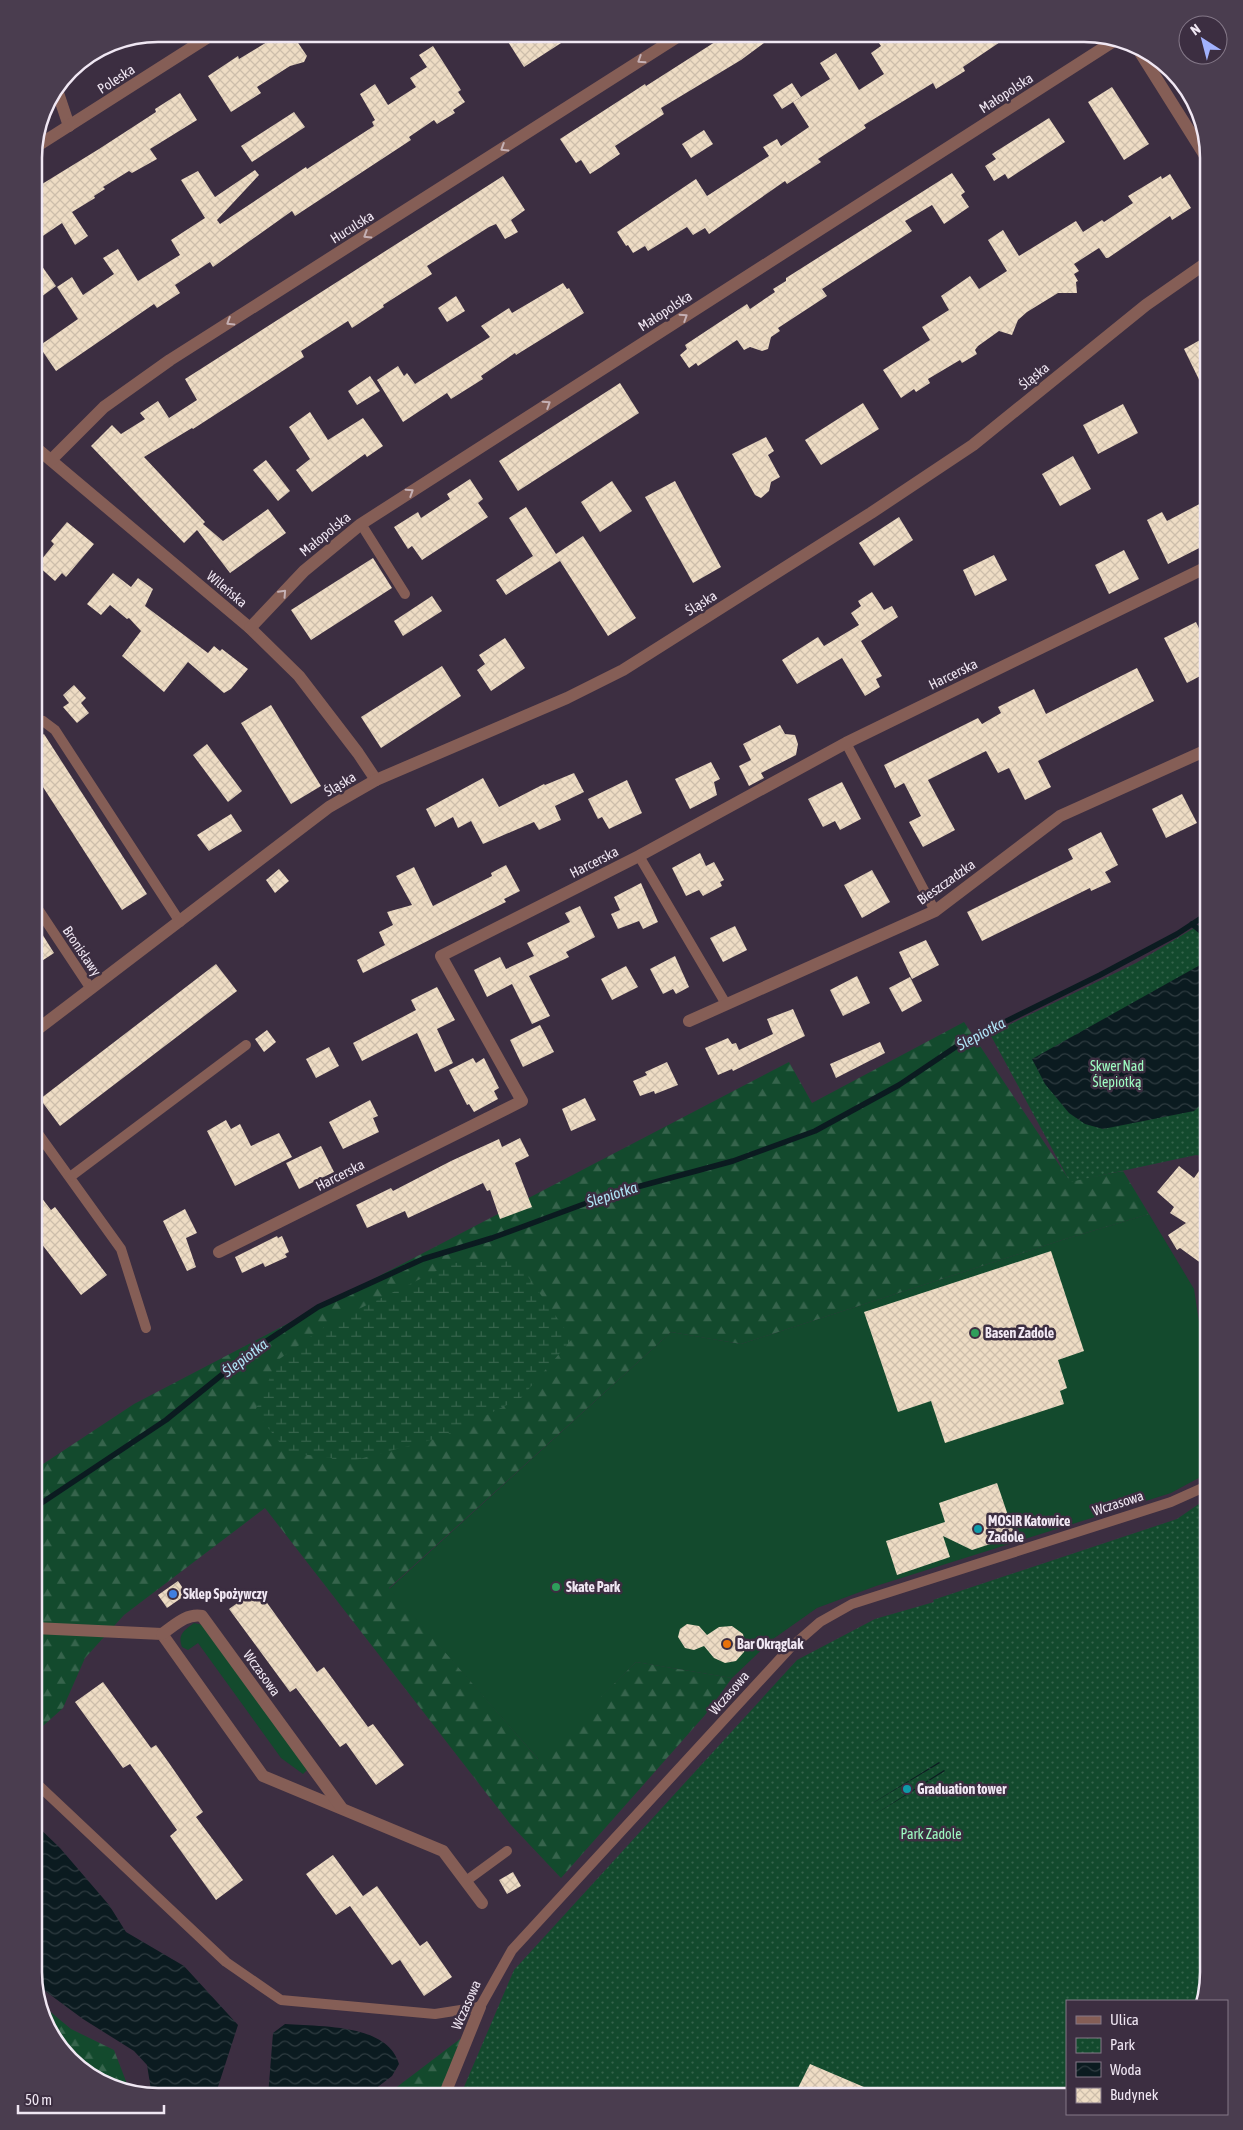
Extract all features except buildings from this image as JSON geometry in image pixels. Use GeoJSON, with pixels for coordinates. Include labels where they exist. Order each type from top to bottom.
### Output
{"type":"FeatureCollection","features":[{"type":"Feature","properties":{"kind":"street","name":"Poleska"},"geometry":{"type":"LineString","coordinates":[[43,142],[199,43]]}},
{"type":"Feature","properties":{"kind":"street","name":"Huculska"},"geometry":{"type":"LineString","coordinates":[[51,460],[104,407],[170,360],[668,43]]}},
{"type":"Feature","properties":{"kind":"street","name":"Małopolska"},"geometry":{"type":"LineString","coordinates":[[250,628],[304,571],[361,524],[1108,45]]}},
{"type":"Feature","properties":{"kind":"street"},"geometry":{"type":"LineString","coordinates":[[1144,59],[1200,148]]}},
{"type":"Feature","properties":{"kind":"street"},"geometry":{"type":"LineString","coordinates":[[60,98],[70,126]]}},
{"type":"Feature","properties":{"kind":"street","name":"Śląska"},"geometry":{"type":"LineString","coordinates":[[43,1026],[329,807],[376,780],[567,698],[631,664],[863,518],[973,445],[1146,305],[1200,267]]}},
{"type":"Feature","properties":{"kind":"street","name":"Wileńska"},"geometry":{"type":"LineString","coordinates":[[43,453],[250,628],[299,676],[358,753],[376,780]]}},
{"type":"Feature","properties":{"kind":"street","name":"Harcerska"},"geometry":{"type":"LineString","coordinates":[[219,1252],[522,1101],[441,956],[640,856],[846,743],[1200,570]]}},
{"type":"Feature","properties":{"kind":"street","name":"Bieszczadzka"},"geometry":{"type":"LineString","coordinates":[[689,1021],[935,911],[1060,816],[1200,753]]}},
{"type":"Feature","properties":{"kind":"street","name":"Wczasowa"},"geometry":{"type":"LineString","coordinates":[[162,1634],[182,1620],[194,1615],[202,1616],[342,1809]]}},
{"type":"Feature","properties":{"kind":"street"},"geometry":{"type":"LineString","coordinates":[[42,1628],[162,1634],[263,1776],[443,1850],[482,1903]]}},
{"type":"Feature","properties":{"kind":"street","name":"Wczasowa"},"geometry":{"type":"LineString","coordinates":[[448,2087],[480,2007]]}},
{"type":"Feature","properties":{"kind":"lane"},"geometry":{"type":"LineString","coordinates":[[361,524],[405,594]]}},
{"type":"Feature","properties":{"kind":"lane"},"geometry":{"type":"LineString","coordinates":[[43,721],[55,730],[180,922]]}},
{"type":"Feature","properties":{"kind":"lane"},"geometry":{"type":"LineString","coordinates":[[846,743],[935,911]]}},
{"type":"Feature","properties":{"kind":"lane"},"geometry":{"type":"LineString","coordinates":[[640,856],[726,1004]]}},
{"type":"Feature","properties":{"kind":"lane","name":"Bronisławy"},"geometry":{"type":"LineString","coordinates":[[43,916],[91,989]]}},
{"type":"Feature","properties":{"kind":"lane"},"geometry":{"type":"LineString","coordinates":[[70,1177],[246,1045]]}},
{"type":"Feature","properties":{"kind":"lane"},"geometry":{"type":"LineString","coordinates":[[42,1140],[122,1249],[146,1328]]}},
{"type":"Feature","properties":{"kind":"lane","name":"Wczasowa"},"geometry":{"type":"LineString","coordinates":[[480,2007],[512,1950],[789,1649],[820,1622],[852,1604],[1171,1502],[1200,1489]]}},
{"type":"Feature","properties":{"kind":"lane"},"geometry":{"type":"LineString","coordinates":[[42,1789],[226,1962],[280,2000],[435,2014],[480,2007]]}},
{"type":"Feature","properties":{"kind":"lane"},"geometry":{"type":"LineString","coordinates":[[466,1882],[507,1851]]}},
{"type":"Feature","properties":{"kind":"green space","name":"Skwer Nad Ślepiotką"},"geometry":{"type":"Polygon","coordinates":[[[1200,924],[1200,1156],[1070,1182],[990,1034],[1136,963],[1200,924]]]}},
{"type":"Feature","properties":{"kind":"green space"},"geometry":{"type":"Polygon","coordinates":[[[964,1022],[1070,1181],[1123,1171],[1149,1214],[1062,1240],[741,1344],[671,1332],[389,1588],[538,1759],[636,1662],[732,1678],[705,1715],[561,1878],[511,1825],[265,1508],[124,1615],[85,1658],[63,1708],[42,1727],[42,1465],[134,1404],[789,1062],[812,1103],[964,1022]]]}},
{"type":"Feature","properties":{"kind":"green space"},"geometry":{"type":"Polygon","coordinates":[[[1149,1214],[1194,1289],[1200,1329],[1200,1477],[1171,1493],[876,1586],[817,1608],[773,1639],[732,1678],[636,1662],[539,1760],[389,1589],[671,1332],[741,1344],[1062,1240],[1149,1214]]]}},
{"type":"Feature","properties":{"kind":"green space"},"geometry":{"type":"Polygon","coordinates":[[[517,1261],[572,1339],[521,1398],[442,1437],[352,1461],[287,1452],[255,1411],[278,1360],[330,1323],[453,1263],[517,1261]]]}},
{"type":"Feature","properties":{"kind":"green space","name":"Park Zadole"},"geometry":{"type":"Polygon","coordinates":[[[1200,1503],[1200,1987],[1197,2000],[1066,2000],[1066,2088],[464,2087],[514,1970],[797,1660],[875,1619],[934,1602],[933,1600],[1177,1519],[1200,1503]]]}},
{"type":"Feature","properties":{"kind":"green space"},"geometry":{"type":"Polygon","coordinates":[[[194,1623],[203,1625],[308,1769],[303,1774],[281,1758],[198,1643],[188,1650],[182,1647],[181,1636],[194,1623]]]}},
{"type":"Feature","properties":{"kind":"green space"},"geometry":{"type":"Polygon","coordinates":[[[50,2011],[71,2029],[114,2050],[126,2082],[107,2076],[82,2059],[62,2036],[50,2011]]]}},
{"type":"Feature","properties":{"kind":"green space"},"geometry":{"type":"Polygon","coordinates":[[[464,2036],[442,2087],[397,2087],[464,2036]]]}},
{"type":"Feature","properties":{"kind":"water"},"geometry":{"type":"Polygon","coordinates":[[[1200,965],[1200,1106],[1194,1111],[1103,1129],[1085,1124],[1069,1113],[1045,1084],[1032,1059],[1200,965]]]}},
{"type":"Feature","properties":{"kind":"water"},"geometry":{"type":"Polygon","coordinates":[[[939,1762],[940,1763],[868,1806],[939,1762]]]}},
{"type":"Feature","properties":{"kind":"water"},"geometry":{"type":"Polygon","coordinates":[[[944,1770],[945,1771],[874,1815],[944,1770]]]}},
{"type":"Feature","properties":{"kind":"water"},"geometry":{"type":"Polygon","coordinates":[[[42,1831],[60,1848],[109,1905],[126,1932],[184,1966],[238,2025],[218,2087],[151,2087],[147,2065],[134,2051],[83,2019],[44,1990],[42,1831]]]}},
{"type":"Feature","properties":{"kind":"water"},"geometry":{"type":"Polygon","coordinates":[[[285,2024],[351,2030],[367,2034],[381,2041],[392,2051],[399,2064],[392,2076],[377,2087],[269,2087],[273,2033],[285,2024]]]}},
{"type":"Feature","properties":{"kind":"waterway","name":"Ślepiotka"},"geometry":{"type":"LineString","coordinates":[[42,1502],[166,1420],[250,1352],[318,1307],[423,1259],[492,1238],[611,1194],[733,1161],[815,1131],[899,1085],[960,1044],[1100,975],[1177,934],[1200,919]]}},
{"type":"Feature","properties":{"kind":"waterway"},"geometry":{"type":"LineString","coordinates":[[1192,924],[1200,931]]}},
{"type":"Feature","properties":{"kind":"place","name":"Basen Zadole"},"geometry":{"type":"Point","coordinates":[975,1333]}},
{"type":"Feature","properties":{"kind":"place","name":"MOSIR Katowice Zadole"},"geometry":{"type":"Point","coordinates":[978,1529]}},
{"type":"Feature","properties":{"kind":"place","name":"Skate Park"},"geometry":{"type":"Point","coordinates":[556,1587]}},
{"type":"Feature","properties":{"kind":"place","name":"Sklep Spożywczy"},"geometry":{"type":"Point","coordinates":[173,1594]}},
{"type":"Feature","properties":{"kind":"place","name":"Bar Okrąglak"},"geometry":{"type":"Point","coordinates":[727,1644]}},
{"type":"Feature","properties":{"kind":"place","name":"Graduation tower"},"geometry":{"type":"Point","coordinates":[907,1789]}}]}
